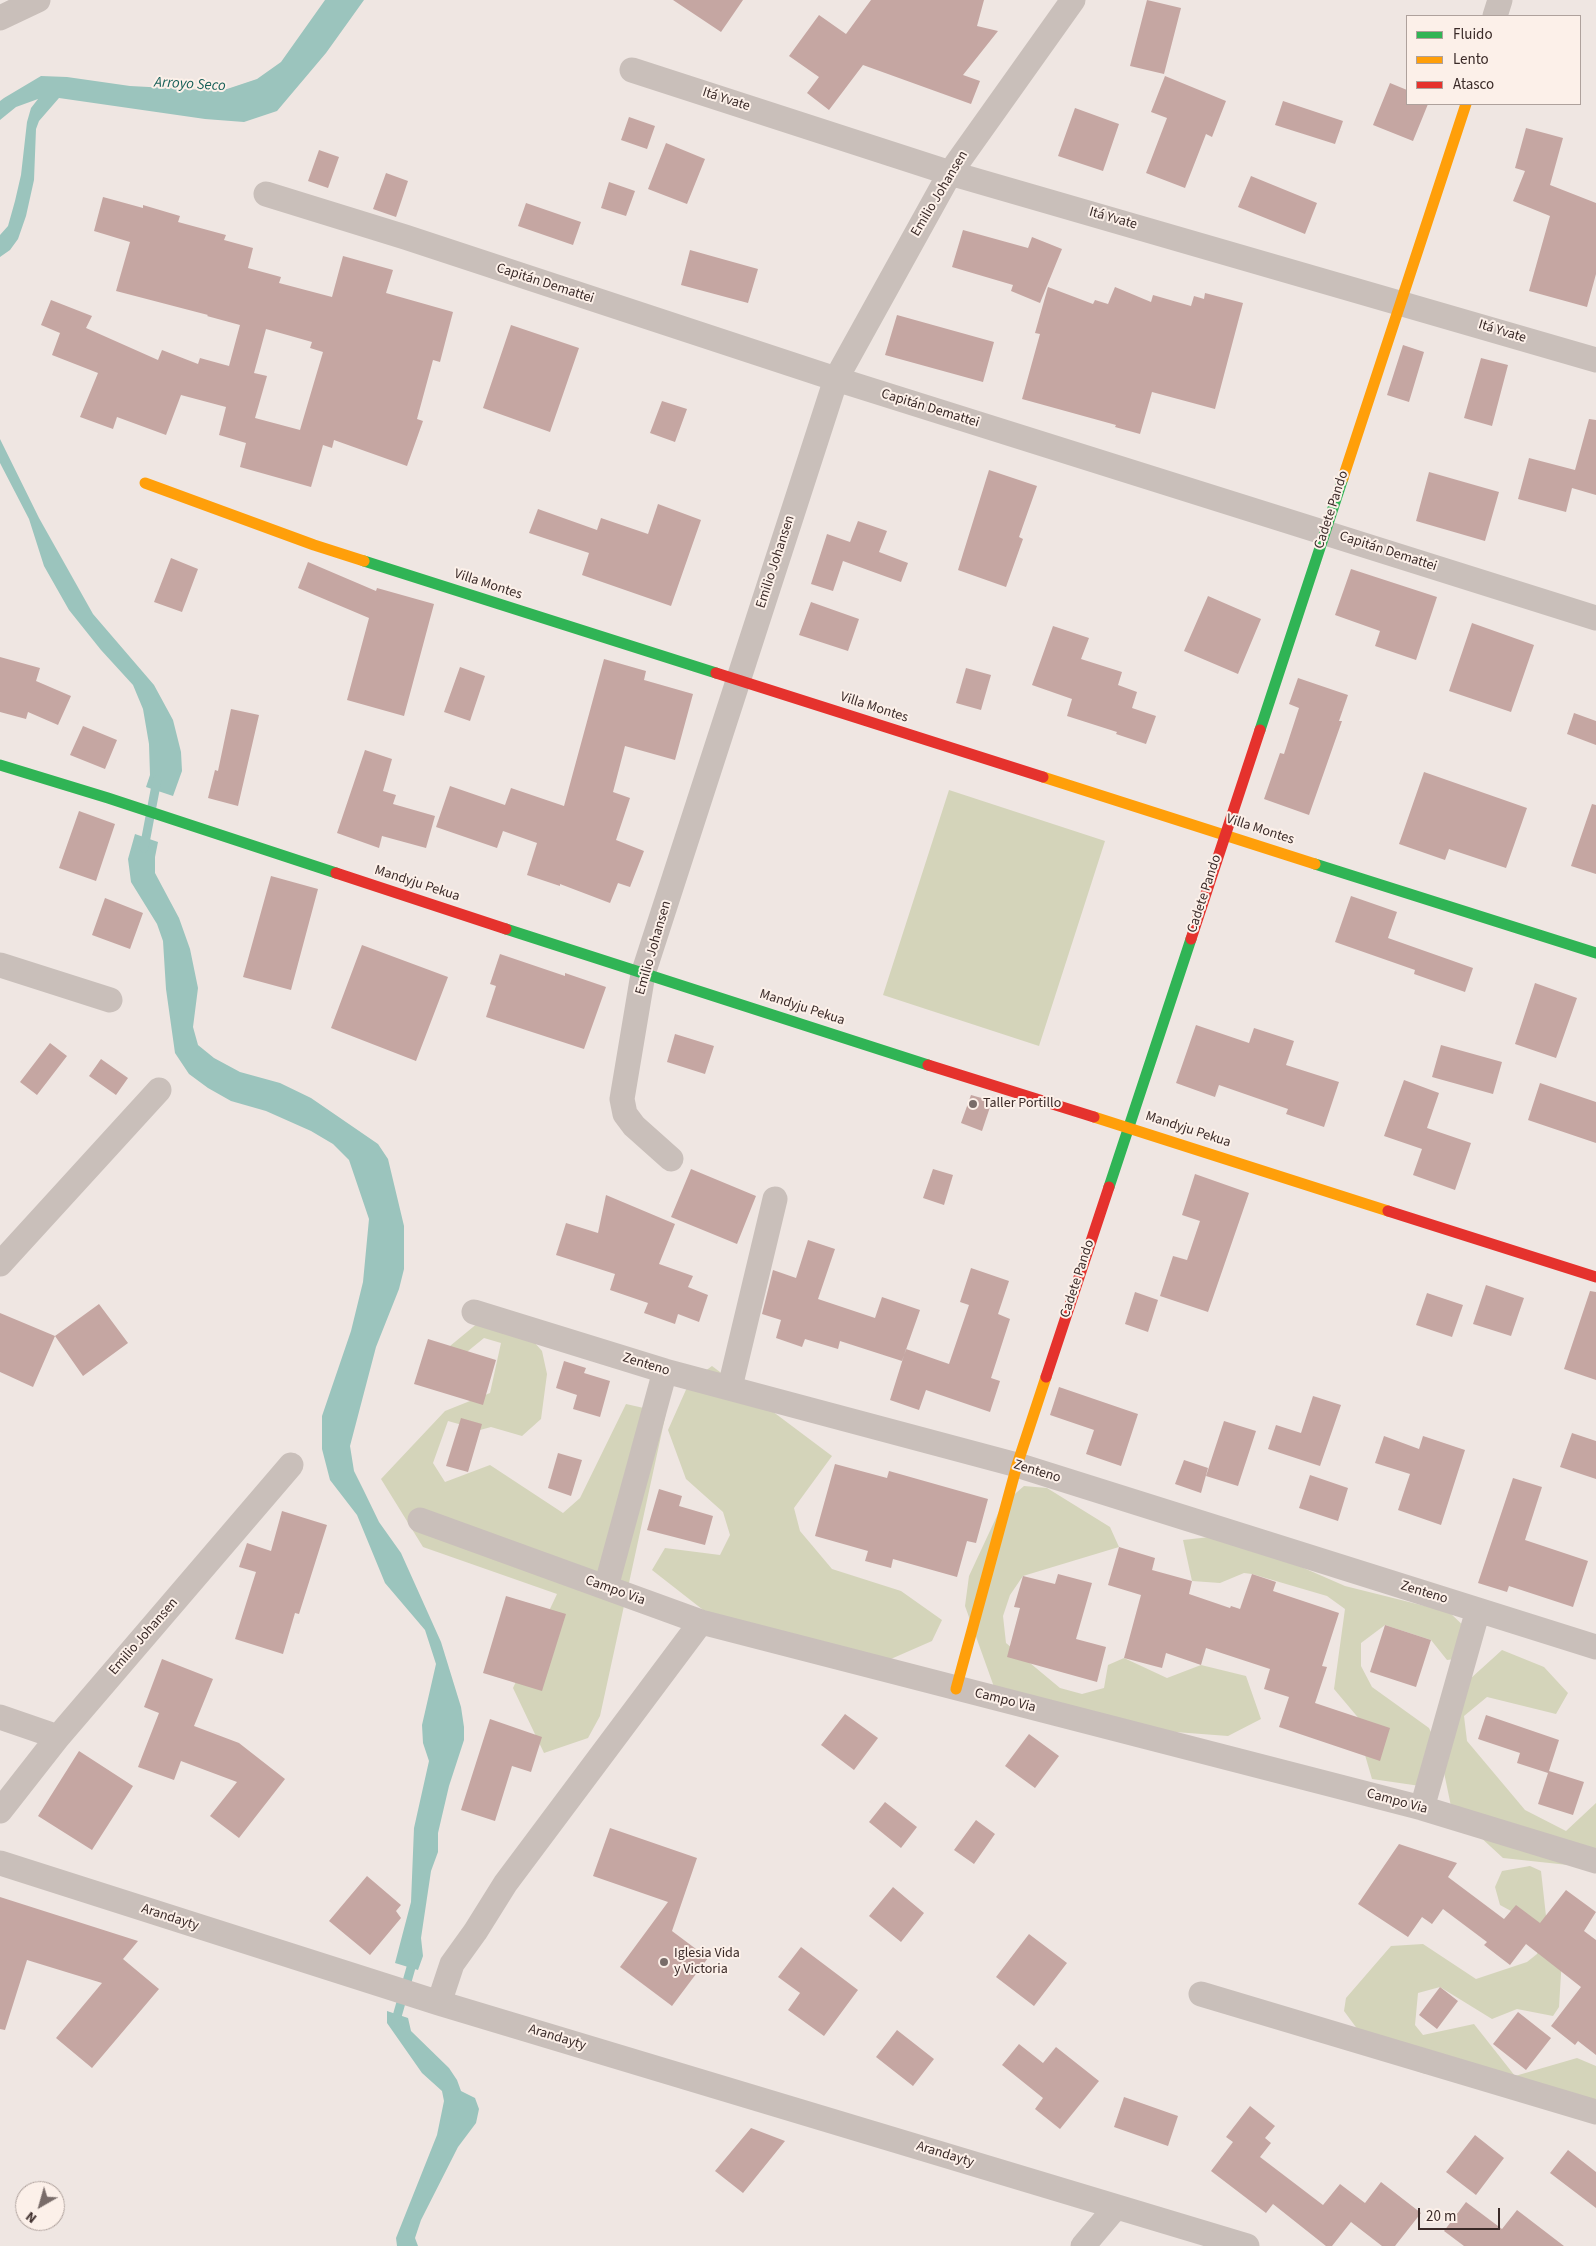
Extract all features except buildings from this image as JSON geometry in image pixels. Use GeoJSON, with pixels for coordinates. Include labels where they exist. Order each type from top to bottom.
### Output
{"type":"FeatureCollection","features":[{"type":"Feature","properties":{"kind":"street"},"geometry":{"type":"LineString","coordinates":[[0,18],[38,0]]}},
{"type":"Feature","properties":{"kind":"street","name":"Emilio Johansen"},"geometry":{"type":"LineString","coordinates":[[671,1159],[634,1126],[625,1114],[622,1099],[643,974],[836,379],[950,173],[1073,0]]}},
{"type":"Feature","properties":{"kind":"street"},"geometry":{"type":"LineString","coordinates":[[1495,15],[1500,0]]}},
{"type":"Feature","properties":{"kind":"street","name":"Itá Yvate"},"geometry":{"type":"LineString","coordinates":[[632,70],[950,173],[1596,360]]}},
{"type":"Feature","properties":{"kind":"street","name":"Cadete Pando"},"geometry":{"type":"LineString","coordinates":[[956,1689],[1017,1465],[1466,105]]}},
{"type":"Feature","properties":{"kind":"street","name":"Capitán Demattei"},"geometry":{"type":"LineString","coordinates":[[266,194],[405,237],[836,379],[1596,618]]}},
{"type":"Feature","properties":{"kind":"street","name":"Villa Montes"},"geometry":{"type":"LineString","coordinates":[[145,483],[314,545],[1596,953]]}},
{"type":"Feature","properties":{"kind":"street","name":"Mandyju Pekua"},"geometry":{"type":"LineString","coordinates":[[0,765],[108,798],[191,827],[643,974],[1596,1277]]}},
{"type":"Feature","properties":{"kind":"street"},"geometry":{"type":"LineString","coordinates":[[0,965],[110,1000]]}},
{"type":"Feature","properties":{"kind":"street"},"geometry":{"type":"LineString","coordinates":[[0,1264],[159,1090]]}},
{"type":"Feature","properties":{"kind":"street"},"geometry":{"type":"LineString","coordinates":[[730,1387],[775,1199]]}},
{"type":"Feature","properties":{"kind":"street","name":"Zenteno"},"geometry":{"type":"LineString","coordinates":[[474,1312],[665,1371],[1017,1465],[1596,1647]]}},
{"type":"Feature","properties":{"kind":"street"},"geometry":{"type":"LineString","coordinates":[[606,1587],[665,1371]]}},
{"type":"Feature","properties":{"kind":"street","name":"Emilio Johansen"},"geometry":{"type":"LineString","coordinates":[[0,1811],[58,1738],[291,1466]]}},
{"type":"Feature","properties":{"kind":"street","name":"Campo Via"},"geometry":{"type":"LineString","coordinates":[[420,1520],[701,1622],[1422,1808],[1596,1861]]}},
{"type":"Feature","properties":{"kind":"street"},"geometry":{"type":"LineString","coordinates":[[1422,1808],[1478,1610]]}},
{"type":"Feature","properties":{"kind":"street"},"geometry":{"type":"LineString","coordinates":[[433,2001],[452,1964],[475,1932],[505,1884],[701,1622]]}},
{"type":"Feature","properties":{"kind":"street"},"geometry":{"type":"LineString","coordinates":[[0,1718],[58,1738]]}},
{"type":"Feature","properties":{"kind":"street","name":"Arandayty"},"geometry":{"type":"LineString","coordinates":[[0,1863],[370,1982],[1247,2246]]}},
{"type":"Feature","properties":{"kind":"street"},"geometry":{"type":"LineString","coordinates":[[1201,1994],[1596,2112]]}},
{"type":"Feature","properties":{"kind":"street"},"geometry":{"type":"LineString","coordinates":[[1083,2246],[1116,2207]]}},
{"type":"Feature","properties":{"kind":"green space"},"geometry":{"type":"Polygon","coordinates":[[[949,790],[1105,841],[1039,1046],[883,995],[949,790]]]}},
{"type":"Feature","properties":{"kind":"green space"},"geometry":{"type":"Polygon","coordinates":[[[490,1313],[511,1316],[542,1351],[547,1374],[541,1419],[522,1436],[491,1427],[480,1430],[448,1421],[433,1463],[445,1482],[490,1465],[563,1513],[580,1498],[626,1404],[666,1413],[600,1716],[588,1738],[544,1753],[513,1688],[557,1594],[423,1547],[381,1479],[445,1411],[490,1393],[501,1343],[484,1338],[446,1369],[450,1346],[490,1313]]]}},
{"type":"Feature","properties":{"kind":"green space"},"geometry":{"type":"Polygon","coordinates":[[[712,1366],[832,1456],[794,1508],[800,1531],[832,1569],[901,1591],[942,1620],[932,1641],[884,1662],[716,1620],[652,1570],[665,1548],[720,1555],[730,1535],[723,1512],[686,1479],[668,1430],[689,1383],[712,1366]]]}},
{"type":"Feature","properties":{"kind":"green space"},"geometry":{"type":"Polygon","coordinates":[[[1024,1486],[1047,1488],[1110,1527],[1119,1547],[1023,1576],[1010,1595],[1003,1616],[1006,1643],[1060,1688],[1082,1694],[1104,1688],[1108,1665],[1124,1658],[1167,1678],[1201,1665],[1246,1676],[1261,1719],[1228,1736],[1096,1726],[998,1698],[965,1606],[969,1576],[1002,1505],[1024,1486]]]}},
{"type":"Feature","properties":{"kind":"green space"},"geometry":{"type":"Polygon","coordinates":[[[1228,1535],[1345,1586],[1449,1612],[1469,1631],[1472,1657],[1447,1660],[1431,1640],[1385,1625],[1361,1643],[1361,1666],[1372,1687],[1429,1728],[1440,1751],[1449,1698],[1502,1650],[1544,1667],[1568,1693],[1556,1714],[1487,1697],[1464,1716],[1467,1741],[1525,1810],[1566,1831],[1596,1803],[1596,1868],[1503,1858],[1452,1811],[1441,1758],[1427,1787],[1372,1779],[1365,1755],[1366,1727],[1334,1689],[1345,1609],[1327,1596],[1252,1574],[1244,1573],[1220,1583],[1192,1581],[1183,1540],[1228,1535]]]}},
{"type":"Feature","properties":{"kind":"green space"},"geometry":{"type":"Polygon","coordinates":[[[1530,1866],[1541,1871],[1546,1916],[1563,1941],[1559,2007],[1553,2016],[1517,2009],[1492,2019],[1440,1987],[1418,1993],[1415,2025],[1423,2035],[1474,2024],[1515,2076],[1577,2058],[1596,2066],[1596,2105],[1422,2073],[1375,2053],[1344,2011],[1346,1998],[1391,1946],[1423,1944],[1476,1979],[1527,1962],[1537,1954],[1548,1931],[1500,1905],[1495,1887],[1502,1871],[1530,1866]]]}},
{"type":"Feature","properties":{"kind":"water"},"geometry":{"type":"Polygon","coordinates":[[[325,0],[364,0],[326,53],[277,111],[244,122],[205,119],[59,98],[39,121],[36,129],[34,180],[26,216],[18,239],[10,250],[0,257],[0,235],[8,226],[21,175],[27,122],[31,108],[38,99],[16,107],[0,120],[0,101],[41,76],[67,77],[130,86],[205,90],[227,89],[257,79],[281,62],[325,0]]]}},
{"type":"Feature","properties":{"kind":"water"},"geometry":{"type":"Polygon","coordinates":[[[0,439],[39,518],[93,614],[154,685],[173,720],[181,752],[182,771],[173,796],[146,787],[150,775],[149,744],[143,709],[133,685],[101,650],[69,610],[44,566],[29,519],[0,463],[0,439]]]}},
{"type":"Feature","properties":{"kind":"water"},"geometry":{"type":"Polygon","coordinates":[[[135,834],[158,842],[155,857],[155,873],[179,918],[190,949],[198,988],[193,1027],[198,1045],[214,1058],[240,1072],[280,1083],[311,1098],[378,1144],[388,1159],[404,1226],[404,1269],[399,1289],[376,1347],[350,1446],[354,1471],[379,1522],[401,1553],[441,1642],[461,1707],[464,1727],[464,1740],[449,1786],[438,1833],[438,1852],[431,1871],[421,1938],[423,1956],[418,1970],[395,1963],[411,1902],[414,1828],[429,1761],[423,1743],[422,1725],[436,1664],[425,1630],[385,1583],[357,1515],[330,1480],[322,1449],[322,1416],[351,1331],[363,1282],[369,1219],[349,1160],[333,1144],[311,1131],[266,1111],[231,1101],[208,1088],[189,1074],[175,1053],[166,989],[163,941],[157,924],[131,882],[128,859],[135,834]]]}},
{"type":"Feature","properties":{"kind":"water"},"geometry":{"type":"Polygon","coordinates":[[[387,2011],[408,2018],[411,2031],[449,2068],[457,2080],[461,2091],[475,2098],[479,2109],[476,2123],[458,2147],[421,2220],[415,2238],[418,2246],[397,2246],[396,2238],[437,2135],[444,2101],[442,2091],[422,2073],[387,2023],[387,2011]]]}},
{"type":"Feature","properties":{"kind":"waterway"},"geometry":{"type":"LineString","coordinates":[[144,848],[157,780]]}},
{"type":"Feature","properties":{"kind":"waterway"},"geometry":{"type":"LineString","coordinates":[[398,2023],[396,2020],[414,1957]]}},
{"type":"Feature","properties":{"kind":"traffic: fast"},"geometry":{"type":"LineString","coordinates":[[1260,730],[1343,478]]}},
{"type":"Feature","properties":{"kind":"traffic: fast"},"geometry":{"type":"LineString","coordinates":[[364,561],[716,673]]}},
{"type":"Feature","properties":{"kind":"traffic: fast"},"geometry":{"type":"LineString","coordinates":[[0,765],[108,798],[336,873]]}},
{"type":"Feature","properties":{"kind":"traffic: fast"},"geometry":{"type":"LineString","coordinates":[[1315,864],[1596,953]]}},
{"type":"Feature","properties":{"kind":"traffic: fast"},"geometry":{"type":"LineString","coordinates":[[506,929],[928,1065]]}},
{"type":"Feature","properties":{"kind":"traffic: fast"},"geometry":{"type":"LineString","coordinates":[[1109,1187],[1191,939]]}},
{"type":"Feature","properties":{"kind":"traffic: slow"},"geometry":{"type":"LineString","coordinates":[[1343,478],[1466,105]]}},
{"type":"Feature","properties":{"kind":"traffic: slow"},"geometry":{"type":"LineString","coordinates":[[145,483],[314,545],[364,561]]}},
{"type":"Feature","properties":{"kind":"traffic: slow"},"geometry":{"type":"LineString","coordinates":[[1043,777],[1315,864]]}},
{"type":"Feature","properties":{"kind":"traffic: slow"},"geometry":{"type":"LineString","coordinates":[[1094,1117],[1388,1211]]}},
{"type":"Feature","properties":{"kind":"traffic: slow"},"geometry":{"type":"LineString","coordinates":[[956,1689],[1017,1465],[1046,1377]]}},
{"type":"Feature","properties":{"kind":"traffic: jam"},"geometry":{"type":"LineString","coordinates":[[716,673],[1043,777]]}},
{"type":"Feature","properties":{"kind":"traffic: jam"},"geometry":{"type":"LineString","coordinates":[[1191,939],[1260,730]]}},
{"type":"Feature","properties":{"kind":"traffic: jam"},"geometry":{"type":"LineString","coordinates":[[336,873],[506,929]]}},
{"type":"Feature","properties":{"kind":"traffic: jam"},"geometry":{"type":"LineString","coordinates":[[928,1065],[1094,1117]]}},
{"type":"Feature","properties":{"kind":"traffic: jam"},"geometry":{"type":"LineString","coordinates":[[1046,1377],[1109,1187]]}},
{"type":"Feature","properties":{"kind":"traffic: jam"},"geometry":{"type":"LineString","coordinates":[[1388,1211],[1596,1277]]}},
{"type":"Feature","properties":{"kind":"place","name":"Taller Portillo"},"geometry":{"type":"Point","coordinates":[973,1104]}},
{"type":"Feature","properties":{"kind":"place","name":"Iglesia Vida y Victoria"},"geometry":{"type":"Point","coordinates":[664,1962]}},
{"type":"Feature","properties":{"kind":"water label","name":"Arroyo Seco"},"geometry":{"type":"Point","coordinates":[190,85]}}]}
